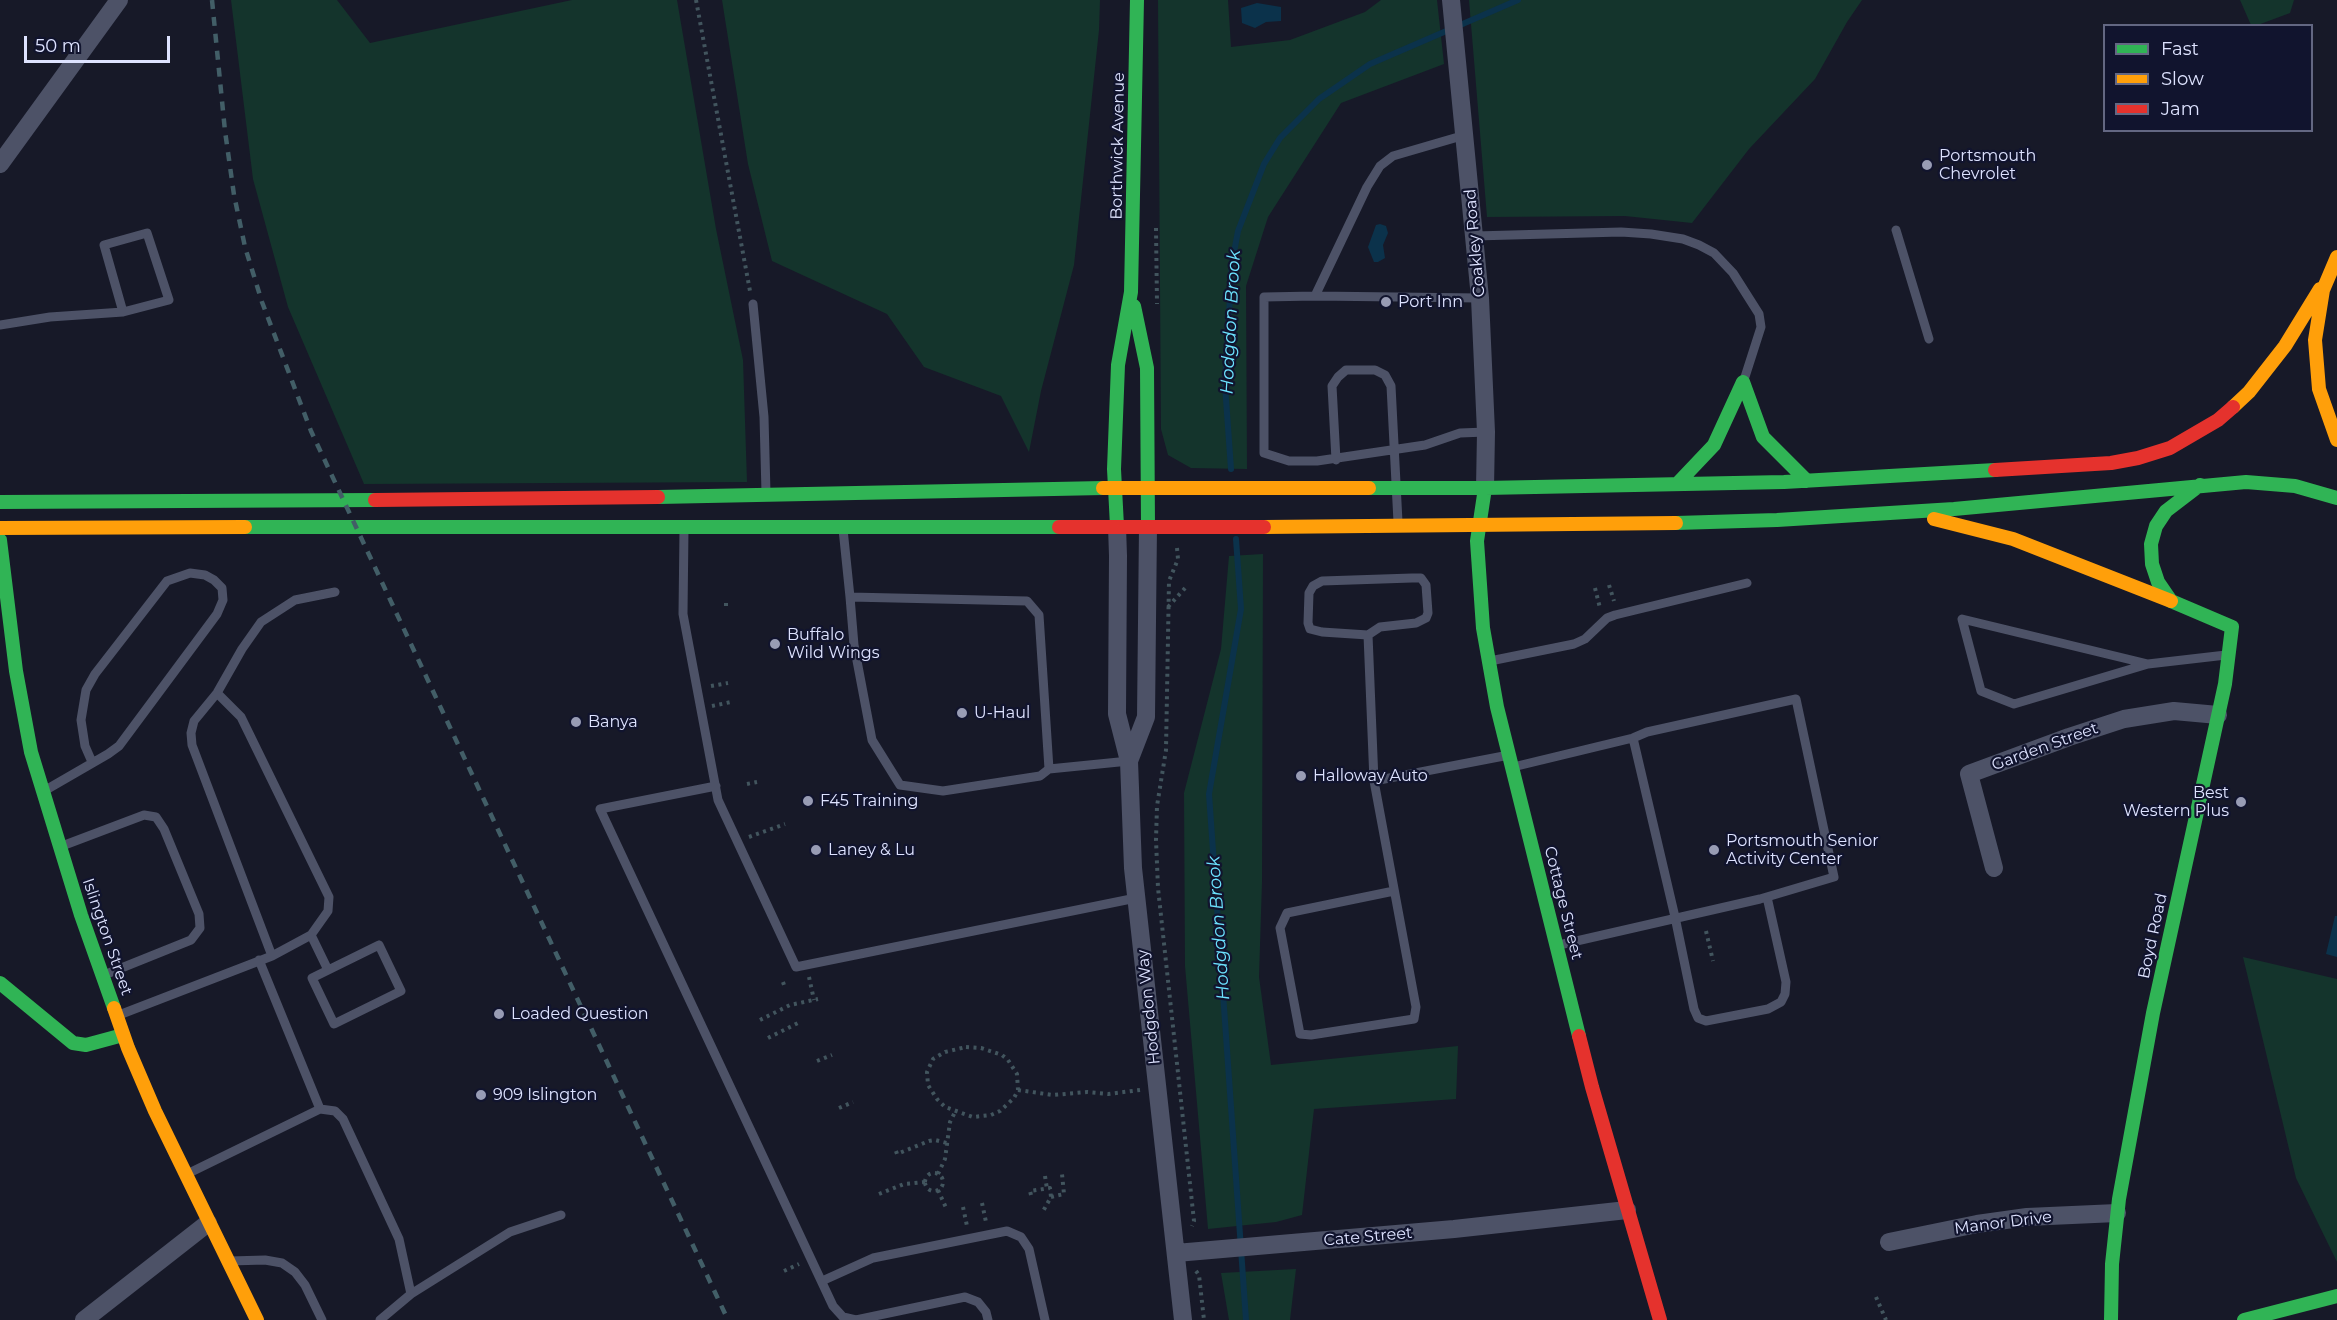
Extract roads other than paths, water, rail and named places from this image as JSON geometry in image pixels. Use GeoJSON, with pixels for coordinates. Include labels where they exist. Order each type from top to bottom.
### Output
{"type":"FeatureCollection","features":[{"type":"Feature","properties":{"kind":"main road","name":"Borthwick Avenue"},"geometry":{"type":"LineString","coordinates":[[1117,526],[1115,488],[1118,365],[1131,292],[1137,0]]}},
{"type":"Feature","properties":{"kind":"main road"},"geometry":{"type":"LineString","coordinates":[[2335,262],[2323,290],[2318,315],[2315,365],[2323,405],[2337,440]]}},
{"type":"Feature","properties":{"kind":"main road"},"geometry":{"type":"LineString","coordinates":[[0,502],[311,501],[1115,488],[1485,488],[1807,481],[2111,463],[2138,458],[2170,448],[2218,420],[2249,392],[2302,320],[2335,262]]}},
{"type":"Feature","properties":{"kind":"main road","name":"Borthwick Avenue"},"geometry":{"type":"LineString","coordinates":[[1131,292],[1147,368],[1148,526]]}},
{"type":"Feature","properties":{"kind":"main road"},"geometry":{"type":"LineString","coordinates":[[1743,382],[1763,437],[1807,481]]}},
{"type":"Feature","properties":{"kind":"main road"},"geometry":{"type":"LineString","coordinates":[[1677,484],[1714,445],[1743,382]]}},
{"type":"Feature","properties":{"kind":"main road"},"geometry":{"type":"LineString","coordinates":[[0,528],[1148,526],[1721,522],[1954,509],[2246,482],[2295,486],[2337,498]]}},
{"type":"Feature","properties":{"kind":"main road"},"geometry":{"type":"LineString","coordinates":[[2171,601],[2158,582],[2152,564],[2151,544],[2156,526],[2166,511],[2200,485]]}},
{"type":"Feature","properties":{"kind":"main road","name":"Cottage Street"},"geometry":{"type":"LineString","coordinates":[[1485,488],[1477,541],[1479,589],[1488,662],[1510,761],[1592,1087],[1660,1320]]}},
{"type":"Feature","properties":{"kind":"main road"},"geometry":{"type":"LineString","coordinates":[[1891,512],[1948,521],[2013,539],[2171,601]]}},
{"type":"Feature","properties":{"kind":"main road","name":"Islington Street"},"geometry":{"type":"LineString","coordinates":[[0,540],[16,671],[31,753],[102,976],[154,1111],[257,1320]]}},
{"type":"Feature","properties":{"kind":"main road","name":"Boyd Road"},"geometry":{"type":"LineString","coordinates":[[2111,1320],[2112,1264],[2117,1213],[2153,1013],[2218,716],[2232,627],[2171,601]]}},
{"type":"Feature","properties":{"kind":"main road"},"geometry":{"type":"LineString","coordinates":[[0,983],[73,1043],[86,1045],[123,1035]]}},
{"type":"Feature","properties":{"kind":"main road"},"geometry":{"type":"LineString","coordinates":[[2244,1320],[2337,1296]]}},
{"type":"Feature","properties":{"kind":"street"},"geometry":{"type":"LineString","coordinates":[[0,163],[118,0]]}},
{"type":"Feature","properties":{"kind":"street","name":"Coakley Road"},"geometry":{"type":"LineString","coordinates":[[1451,0],[1480,298],[1486,432],[1485,488]]}},
{"type":"Feature","properties":{"kind":"street","name":"Hodgdon Way"},"geometry":{"type":"LineString","coordinates":[[1117,526],[1117,714],[1129,761],[1132,868],[1176,1253]]}},
{"type":"Feature","properties":{"kind":"street","name":"Hodgdon Way"},"geometry":{"type":"LineString","coordinates":[[1129,761],[1146,717],[1148,526]]}},
{"type":"Feature","properties":{"kind":"street","name":"Garden Street"},"geometry":{"type":"LineString","coordinates":[[1994,868],[1969,774],[2069,736],[2124,719],[2174,711],[2218,716]]}},
{"type":"Feature","properties":{"kind":"street","name":"Cate Street"},"geometry":{"type":"LineString","coordinates":[[1176,1253],[1270,1246],[1627,1210]]}},
{"type":"Feature","properties":{"kind":"street","name":"Manor Drive"},"geometry":{"type":"LineString","coordinates":[[1889,1242],[1977,1224],[2027,1217],[2117,1213]]}},
{"type":"Feature","properties":{"kind":"street"},"geometry":{"type":"LineString","coordinates":[[84,1320],[208,1223]]}},
{"type":"Feature","properties":{"kind":"street"},"geometry":{"type":"LineString","coordinates":[[1176,1253],[1183,1320]]}},
{"type":"Feature","properties":{"kind":"lane"},"geometry":{"type":"LineString","coordinates":[[1315,296],[1367,187],[1380,166],[1393,156],[1465,135]]}},
{"type":"Feature","properties":{"kind":"lane"},"geometry":{"type":"LineString","coordinates":[[1896,230],[1929,339]]}},
{"type":"Feature","properties":{"kind":"lane"},"geometry":{"type":"LineString","coordinates":[[1474,236],[1620,232],[1650,234],[1683,239],[1714,253],[1734,273],[1759,314],[1761,327],[1743,382]]}},
{"type":"Feature","properties":{"kind":"lane"},"geometry":{"type":"LineString","coordinates":[[0,325],[50,317],[123,312],[169,300],[147,233],[104,245],[123,312]]}},
{"type":"Feature","properties":{"kind":"lane"},"geometry":{"type":"LineString","coordinates":[[1480,298],[1264,297],[1264,453],[1289,461],[1336,459],[1425,445],[1460,433],[1486,432]]}},
{"type":"Feature","properties":{"kind":"lane"},"geometry":{"type":"LineString","coordinates":[[753,304],[764,417],[766,495]]}},
{"type":"Feature","properties":{"kind":"lane"},"geometry":{"type":"LineString","coordinates":[[1336,459],[1332,386],[1338,376],[1346,370],[1375,370],[1385,375],[1391,386],[1398,525]]}},
{"type":"Feature","properties":{"kind":"lane"},"geometry":{"type":"LineString","coordinates":[[684,527],[682,614],[718,800],[796,968],[1137,898]]}},
{"type":"Feature","properties":{"kind":"lane"},"geometry":{"type":"LineString","coordinates":[[843,527],[854,645],[872,740],[900,785],[943,791],[1040,776],[1049,769],[1129,761]]}},
{"type":"Feature","properties":{"kind":"lane"},"geometry":{"type":"LineString","coordinates":[[42,792],[119,746],[217,614],[223,600],[222,588],[214,580],[205,575],[190,573],[167,581],[95,674],[86,690],[81,720],[85,746],[92,762]]}},
{"type":"Feature","properties":{"kind":"lane"},"geometry":{"type":"LineString","coordinates":[[1421,578],[1426,585],[1428,613],[1426,618],[1416,623],[1380,627],[1368,635],[1310,629],[1308,623],[1309,593],[1313,586],[1322,581],[1421,578]]}},
{"type":"Feature","properties":{"kind":"lane"},"geometry":{"type":"LineString","coordinates":[[1488,662],[1574,644],[1585,639],[1607,618],[1615,615],[1747,583]]}},
{"type":"Feature","properties":{"kind":"lane"},"geometry":{"type":"LineString","coordinates":[[272,956],[192,745],[191,733],[194,721],[217,693],[242,649],[261,622],[295,600],[335,592]]}},
{"type":"Feature","properties":{"kind":"lane"},"geometry":{"type":"LineString","coordinates":[[850,597],[1027,601],[1038,615],[1049,769]]}},
{"type":"Feature","properties":{"kind":"lane"},"geometry":{"type":"LineString","coordinates":[[2148,664],[1962,619],[1981,691],[2014,704],[2148,664],[2229,655]]}},
{"type":"Feature","properties":{"kind":"lane"},"geometry":{"type":"LineString","coordinates":[[1368,635],[1374,781],[1416,1007],[1414,1019],[1311,1035],[1300,1034],[1280,928],[1287,913],[1394,891]]}},
{"type":"Feature","properties":{"kind":"lane"},"geometry":{"type":"LineString","coordinates":[[117,1016],[272,956],[311,935],[328,911],[329,897],[241,717],[217,693]]}},
{"type":"Feature","properties":{"kind":"lane"},"geometry":{"type":"LineString","coordinates":[[1374,781],[1510,761],[1633,738],[1647,732],[1796,699],[1834,877],[1767,897],[1556,945]]}},
{"type":"Feature","properties":{"kind":"lane"},"geometry":{"type":"LineString","coordinates":[[1633,738],[1694,1009],[1698,1018],[1706,1021],[1768,1009],[1782,1002],[1786,982],[1767,897]]}},
{"type":"Feature","properties":{"kind":"lane"},"geometry":{"type":"LineString","coordinates":[[716,786],[600,809],[684,992],[837,1312],[849,1319],[863,1319],[964,1297],[978,1302],[986,1312],[988,1320]]}},
{"type":"Feature","properties":{"kind":"lane"},"geometry":{"type":"LineString","coordinates":[[60,847],[144,815],[156,817],[164,830],[199,914],[200,928],[191,940],[102,976]]}},
{"type":"Feature","properties":{"kind":"lane"},"geometry":{"type":"LineString","coordinates":[[311,935],[328,970]]}},
{"type":"Feature","properties":{"kind":"lane"},"geometry":{"type":"LineString","coordinates":[[379,945],[401,991],[334,1024],[312,978],[328,970],[379,945]]}},
{"type":"Feature","properties":{"kind":"lane"},"geometry":{"type":"LineString","coordinates":[[259,960],[320,1109]]}},
{"type":"Feature","properties":{"kind":"lane"},"geometry":{"type":"LineString","coordinates":[[184,1175],[320,1109],[334,1111],[343,1119],[399,1239],[411,1294]]}},
{"type":"Feature","properties":{"kind":"lane"},"geometry":{"type":"LineString","coordinates":[[380,1320],[411,1294],[510,1232],[561,1215]]}},
{"type":"Feature","properties":{"kind":"lane"},"geometry":{"type":"LineString","coordinates":[[822,1281],[873,1258],[1007,1231],[1021,1237],[1029,1249],[1045,1320]]}},
{"type":"Feature","properties":{"kind":"lane"},"geometry":{"type":"LineString","coordinates":[[227,1261],[265,1260],[282,1263],[300,1278],[322,1320]]}},
{"type":"Feature","properties":{"kind":"water"},"geometry":{"type":"Polygon","coordinates":[[[1257,3],[1281,7],[1281,21],[1266,22],[1255,28],[1242,23],[1241,8],[1257,3]]]}},
{"type":"Feature","properties":{"kind":"water"},"geometry":{"type":"Polygon","coordinates":[[[1376,225],[1386,226],[1388,233],[1383,245],[1385,258],[1374,262],[1368,247],[1376,225]]]}},
{"type":"Feature","properties":{"kind":"water"},"geometry":{"type":"Polygon","coordinates":[[[2335,916],[2337,916],[2337,957],[2326,954],[2335,916]]]}},
{"type":"Feature","properties":{"kind":"waterway","name":"Hodgdon Brook"},"geometry":{"type":"LineString","coordinates":[[1231,469],[1225,385],[1232,263],[1238,231],[1264,164],[1280,138],[1319,99],[1370,64],[1518,0]]}},
{"type":"Feature","properties":{"kind":"waterway","name":"Hodgdon Brook"},"geometry":{"type":"LineString","coordinates":[[1236,539],[1241,609],[1209,794],[1246,1320]]}},
{"type":"Feature","properties":{"kind":"railway"},"geometry":{"type":"LineString","coordinates":[[212,0],[225,131],[234,195],[245,247],[262,302],[311,431],[728,1320]]}},
{"type":"Feature","properties":{"kind":"place","name":"Portsmouth Chevrolet"},"geometry":{"type":"Point","coordinates":[1927,165]}},
{"type":"Feature","properties":{"kind":"place","name":"Port Inn"},"geometry":{"type":"Point","coordinates":[1386,302]}},
{"type":"Feature","properties":{"kind":"place","name":"Buffalo Wild Wings"},"geometry":{"type":"Point","coordinates":[775,644]}},
{"type":"Feature","properties":{"kind":"place","name":"U-Haul"},"geometry":{"type":"Point","coordinates":[962,713]}},
{"type":"Feature","properties":{"kind":"place","name":"Banya"},"geometry":{"type":"Point","coordinates":[576,722]}},
{"type":"Feature","properties":{"kind":"place","name":"Halloway Auto"},"geometry":{"type":"Point","coordinates":[1301,776]}},
{"type":"Feature","properties":{"kind":"place","name":"F45 Training"},"geometry":{"type":"Point","coordinates":[808,801]}},
{"type":"Feature","properties":{"kind":"place","name":"Best Western Plus"},"geometry":{"type":"Point","coordinates":[2241,802]}},
{"type":"Feature","properties":{"kind":"place","name":"Laney & Lu"},"geometry":{"type":"Point","coordinates":[816,850]}},
{"type":"Feature","properties":{"kind":"place","name":"Portsmouth Senior Activity Center"},"geometry":{"type":"Point","coordinates":[1714,850]}},
{"type":"Feature","properties":{"kind":"place","name":"Loaded Question"},"geometry":{"type":"Point","coordinates":[499,1014]}},
{"type":"Feature","properties":{"kind":"place","name":"909 Islington"},"geometry":{"type":"Point","coordinates":[481,1095]}}]}
